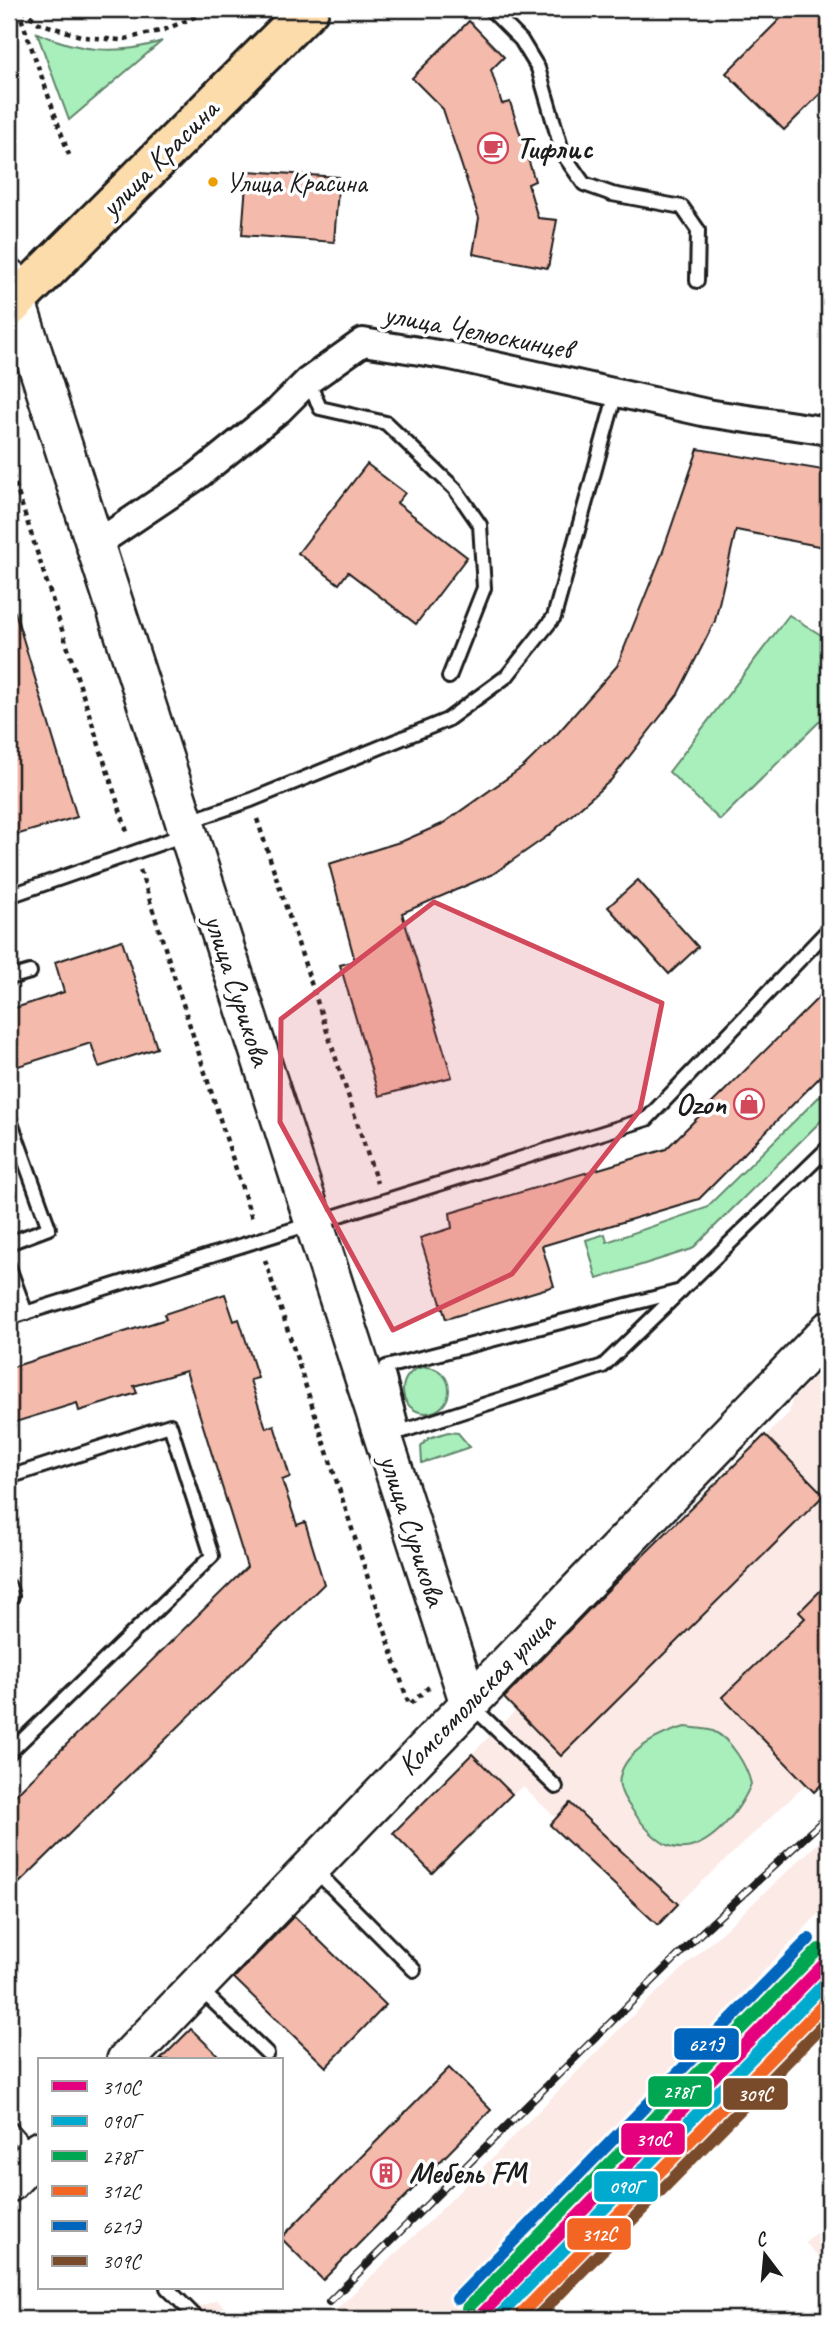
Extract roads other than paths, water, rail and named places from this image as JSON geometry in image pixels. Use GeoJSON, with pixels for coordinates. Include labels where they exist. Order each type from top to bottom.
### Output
{"type":"FeatureCollection","features":[{"type":"Feature","properties":{"kind":"main road","name":"улица Красина"},"geometry":{"type":"LineString","coordinates":[[11,295],[309,9]]}},
{"type":"Feature","properties":{"kind":"street","name":"улица Сурикова"},"geometry":{"type":"LineString","coordinates":[[11,295],[95,545],[468,1703]]}},
{"type":"Feature","properties":{"kind":"street","name":"улица Челюскинцев"},"geometry":{"type":"LineString","coordinates":[[95,545],[196,477],[279,410],[308,381],[363,342],[451,356],[707,413],[829,431]]}},
{"type":"Feature","properties":{"kind":"street","name":"Комсомольская улица"},"geometry":{"type":"LineString","coordinates":[[128,2058],[829,1330]]}},
{"type":"Feature","properties":{"kind":"street"},"geometry":{"type":"LineString","coordinates":[[9,2183],[38,2156]]}},
{"type":"Feature","properties":{"kind":"lane"},"geometry":{"type":"LineString","coordinates":[[489,9],[521,40],[538,68],[563,154],[584,184],[612,194],[681,207],[698,230],[697,281]]}},
{"type":"Feature","properties":{"kind":"lane"},"geometry":{"type":"LineString","coordinates":[[308,381],[320,408],[386,423],[455,489],[480,525],[484,588],[449,677]]}},
{"type":"Feature","properties":{"kind":"lane"},"geometry":{"type":"LineString","coordinates":[[9,896],[134,852],[251,800],[447,720],[507,676],[554,617],[616,393]]}},
{"type":"Feature","properties":{"kind":"lane"},"geometry":{"type":"LineString","coordinates":[[9,1318],[647,1119],[829,929]]}},
{"type":"Feature","properties":{"kind":"lane"},"geometry":{"type":"LineString","coordinates":[[9,978],[30,972]]}},
{"type":"Feature","properties":{"kind":"lane"},"geometry":{"type":"LineString","coordinates":[[9,1117],[49,1228],[9,1243]]}},
{"type":"Feature","properties":{"kind":"lane"},"geometry":{"type":"LineString","coordinates":[[681,1291],[386,1367],[403,1431],[603,1366],[681,1291],[829,1147]]}},
{"type":"Feature","properties":{"kind":"lane"},"geometry":{"type":"LineString","coordinates":[[9,1267],[26,1313]]}},
{"type":"Feature","properties":{"kind":"lane"},"geometry":{"type":"LineString","coordinates":[[9,1477],[170,1425],[212,1556],[9,1753]]}},
{"type":"Feature","properties":{"kind":"lane"},"geometry":{"type":"LineString","coordinates":[[9,1586],[12,1595],[9,1600]]}},
{"type":"Feature","properties":{"kind":"lane"},"geometry":{"type":"LineString","coordinates":[[468,1703],[556,1787]]}},
{"type":"Feature","properties":{"kind":"lane"},"geometry":{"type":"LineString","coordinates":[[311,1866],[414,1970]]}},
{"type":"Feature","properties":{"kind":"lane"},"geometry":{"type":"LineString","coordinates":[[197,1986],[267,2053]]}},
{"type":"Feature","properties":{"kind":"lane"},"geometry":{"type":"LineString","coordinates":[[9,2127],[38,2156]]}},
{"type":"Feature","properties":{"kind":"lane"},"geometry":{"type":"LineString","coordinates":[[169,2290],[198,2319]]}},
{"type":"Feature","properties":{"kind":"railway"},"geometry":{"type":"LineString","coordinates":[[329,2302],[701,1933],[829,1815]]}},
{"type":"Feature","properties":{"kind":"place","name":"Тифлис"},"geometry":{"type":"Point","coordinates":[493,148]}},
{"type":"Feature","properties":{"kind":"place","name":"Улица Красина"},"geometry":{"type":"Point","coordinates":[213,182]}},
{"type":"Feature","properties":{"kind":"place","name":"Ozon"},"geometry":{"type":"Point","coordinates":[749,1104]}},
{"type":"Feature","properties":{"kind":"place","name":"Мебель FM"},"geometry":{"type":"Point","coordinates":[386,2173]}}]}
